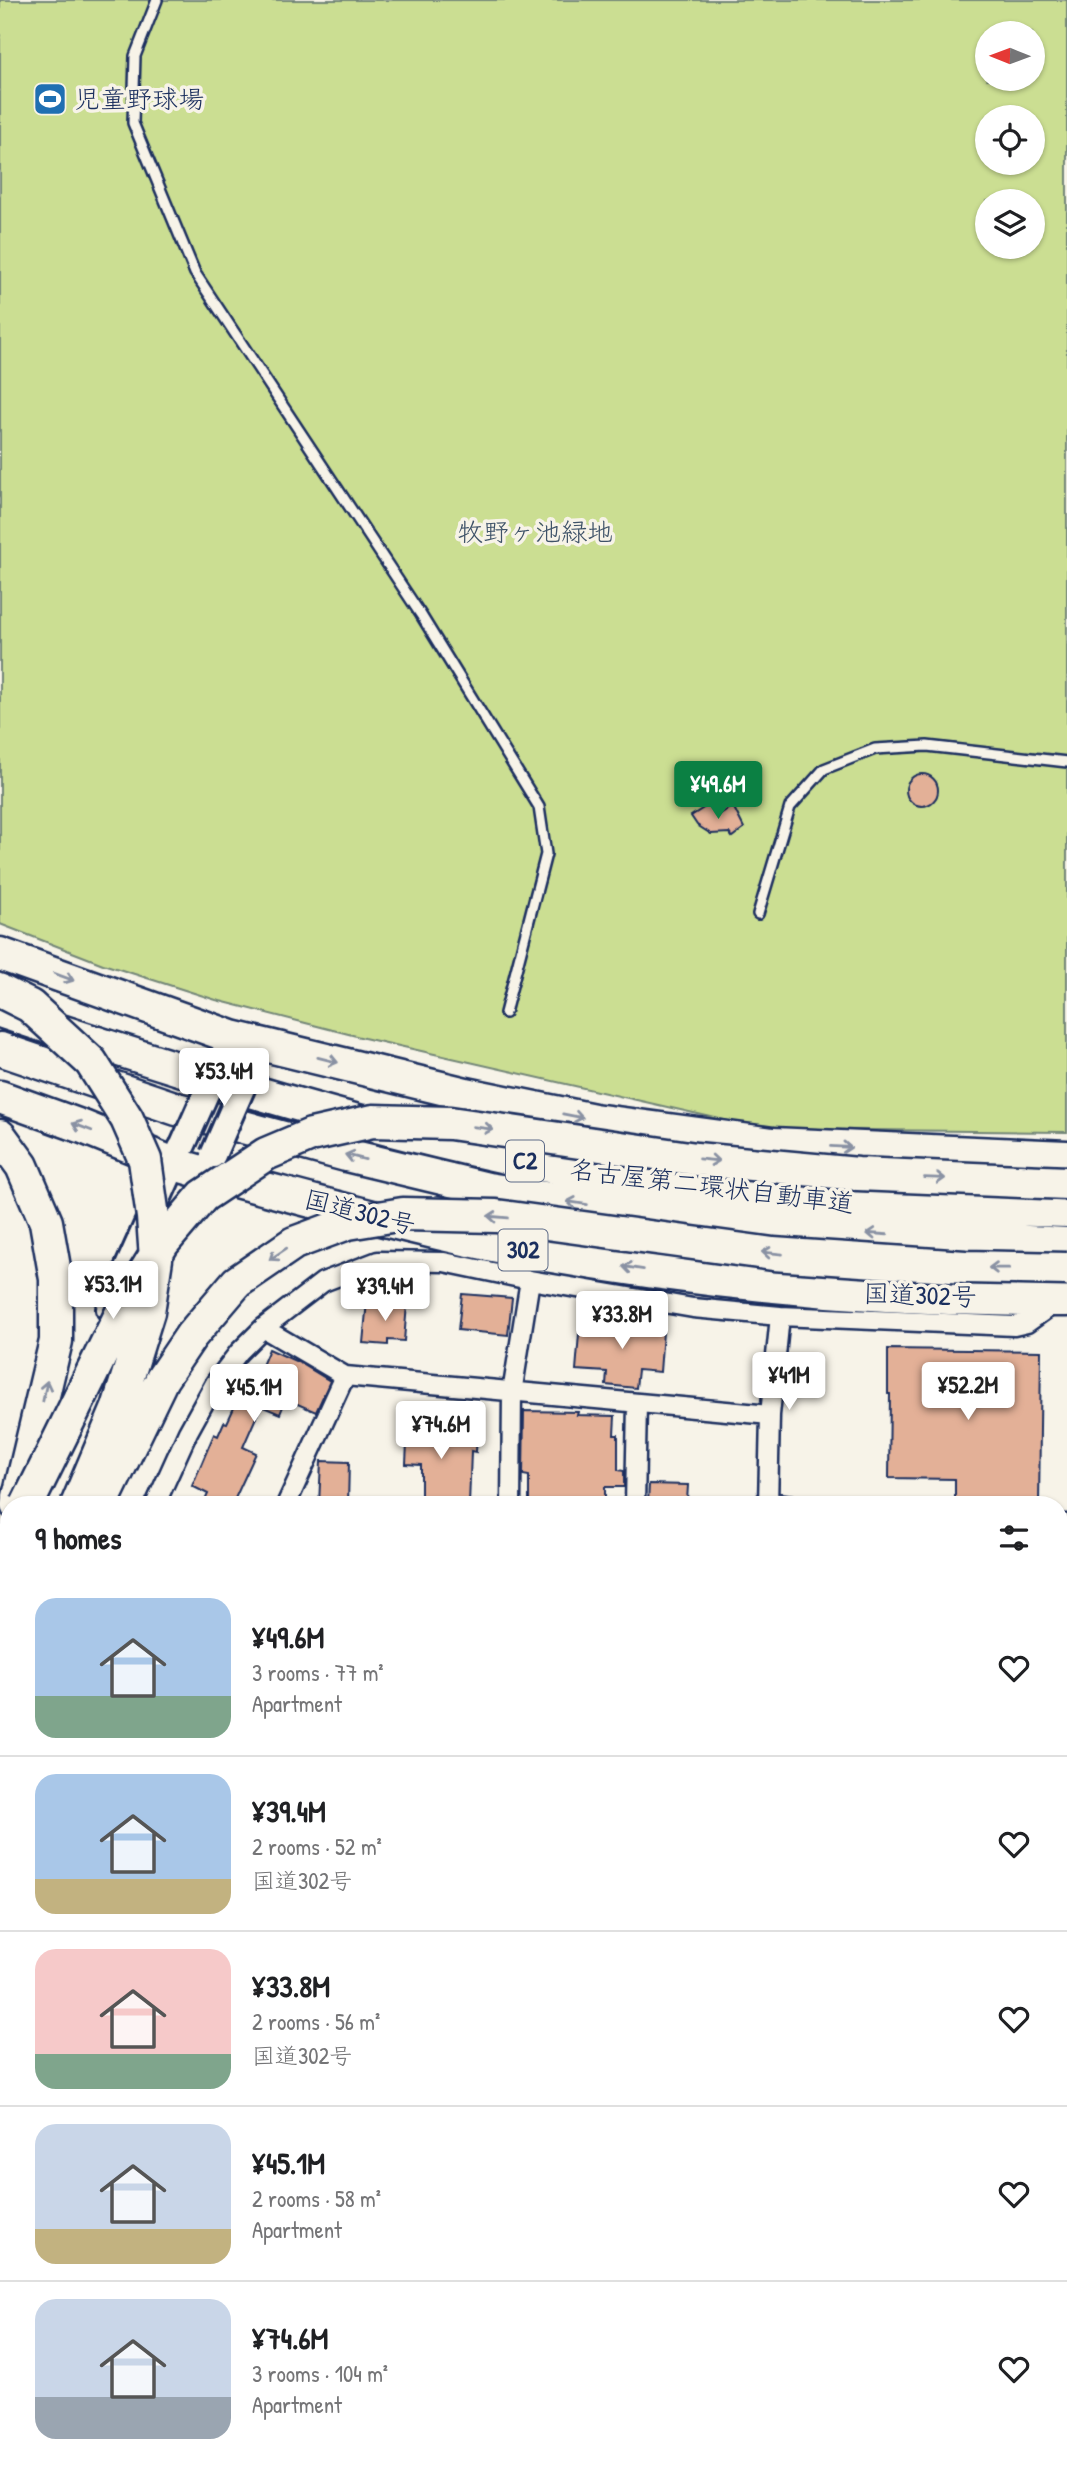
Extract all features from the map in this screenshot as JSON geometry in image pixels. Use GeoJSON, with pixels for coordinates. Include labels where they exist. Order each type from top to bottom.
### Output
{"type":"FeatureCollection","features":[{"type":"Feature","properties":{"kind":"highway"},"geometry":{"type":"LineString","coordinates":[[0,954],[243,1049],[594,1120],[773,1144],[1067,1157]]}},
{"type":"Feature","properties":{"kind":"highway"},"geometry":{"type":"LineString","coordinates":[[0,991],[30,1006],[91,1062],[127,1119],[145,1160],[156,1259],[148,1312],[118,1408],[81,1496]]}},
{"type":"Feature","properties":{"kind":"highway","name":"名古屋第二環状自動車道"},"geometry":{"type":"LineString","coordinates":[[0,1011],[313,1110],[485,1153],[602,1175],[748,1195],[898,1207],[1067,1211]]}},
{"type":"Feature","properties":{"kind":"highway","name":"名古屋第二環状自動車道"},"geometry":{"type":"LineString","coordinates":[[0,1049],[177,1109],[346,1155],[488,1189],[613,1209],[745,1224],[1067,1244]]}},
{"type":"Feature","properties":{"kind":"highway","name":"国道302号"},"geometry":{"type":"LineString","coordinates":[[0,1097],[83,1127],[462,1238],[534,1253],[775,1286],[858,1293],[1063,1300]]}},
{"type":"Feature","properties":{"kind":"highway"},"geometry":{"type":"LineString","coordinates":[[27,1496],[128,1300],[163,1243],[203,1196],[265,1154],[311,1135],[373,1121],[450,1123],[709,1160],[858,1174],[1067,1183]]}},
{"type":"Feature","properties":{"kind":"highway"},"geometry":{"type":"LineString","coordinates":[[0,1136],[22,1166],[46,1222],[56,1279],[56,1341],[24,1496]]}},
{"type":"Feature","properties":{"kind":"highway"},"geometry":{"type":"LineString","coordinates":[[105,1496],[162,1379],[191,1336],[229,1291],[237,1282],[294,1243],[348,1223],[403,1214],[496,1216],[773,1254],[965,1267],[1067,1269]]}},
{"type":"Feature","properties":{"kind":"street"},"geometry":{"type":"LineString","coordinates":[[26,1496],[178,1154],[243,1049]]}},
{"type":"Feature","properties":{"kind":"street"},"geometry":{"type":"LineString","coordinates":[[58,1496],[209,1164],[243,1049]]}},
{"type":"Feature","properties":{"kind":"street"},"geometry":{"type":"LineString","coordinates":[[159,1496],[188,1432],[215,1383],[239,1352],[262,1328],[323,1282],[377,1261],[444,1262],[693,1308],[780,1316],[1014,1326],[1027,1323],[1063,1300]]}},
{"type":"Feature","properties":{"kind":"street"},"geometry":{"type":"LineString","coordinates":[[511,1496],[512,1393],[530,1280]]}},
{"type":"Feature","properties":{"kind":"street"},"geometry":{"type":"LineString","coordinates":[[768,1496],[769,1415],[780,1316]]}},
{"type":"Feature","properties":{"kind":"street"},"geometry":{"type":"LineString","coordinates":[[262,1328],[345,1376],[769,1415]]}},
{"type":"Feature","properties":{"kind":"street"},"geometry":{"type":"LineString","coordinates":[[290,1496],[345,1376]]}},
{"type":"Feature","properties":{"kind":"street"},"geometry":{"type":"LineString","coordinates":[[635,1496],[637,1404]]}},
{"type":"Feature","properties":{"kind":"lane"},"geometry":{"type":"LineString","coordinates":[[157,0],[135,56],[133,123],[195,273],[421,615],[539,807],[546,854],[505,1013]]}},
{"type":"Feature","properties":{"kind":"lane"},"geometry":{"type":"LineString","coordinates":[[758,914],[790,807],[824,769],[875,748],[927,746],[1067,762]]}},
{"type":"Feature","properties":{"kind":"green space","name":"牧野ヶ池緑地"},"geometry":{"type":"Polygon","coordinates":[[[0,0],[1067,0],[1067,1132],[764,1129],[364,1038],[216,1000],[103,964],[0,924],[0,0]]]}},
{"type":"Feature","properties":{"kind":"building"},"geometry":{"type":"Polygon","coordinates":[[[922,774],[934,778],[938,790],[934,802],[922,806],[910,802],[906,790],[910,778],[922,774]]]}},
{"type":"Feature","properties":{"kind":"building"},"geometry":{"type":"Polygon","coordinates":[[[713,802],[720,814],[733,806],[744,828],[732,837],[729,833],[711,834],[697,825],[691,816],[713,802]]]}},
{"type":"Feature","properties":{"kind":"building"},"geometry":{"type":"Polygon","coordinates":[[[462,1294],[512,1298],[508,1335],[458,1330],[462,1294]]]}},
{"type":"Feature","properties":{"kind":"building"},"geometry":{"type":"Polygon","coordinates":[[[367,1301],[407,1304],[404,1341],[388,1340],[388,1345],[363,1343],[367,1301]]]}},
{"type":"Feature","properties":{"kind":"building"},"geometry":{"type":"Polygon","coordinates":[[[612,1316],[654,1321],[653,1331],[663,1332],[660,1372],[638,1370],[636,1388],[606,1385],[607,1372],[576,1370],[579,1334],[610,1337],[612,1316]]]}},
{"type":"Feature","properties":{"kind":"building"},"geometry":{"type":"Polygon","coordinates":[[[269,1349],[330,1381],[316,1412],[286,1399],[280,1414],[261,1406],[243,1447],[256,1453],[236,1496],[207,1496],[208,1494],[192,1486],[214,1434],[218,1436],[224,1422],[227,1423],[244,1386],[252,1389],[269,1349]]]}},
{"type":"Feature","properties":{"kind":"building"},"geometry":{"type":"Polygon","coordinates":[[[888,1349],[1041,1351],[1039,1496],[955,1496],[955,1479],[889,1478],[888,1349]]]}},
{"type":"Feature","properties":{"kind":"building"},"geometry":{"type":"Polygon","coordinates":[[[524,1411],[615,1416],[618,1470],[624,1471],[624,1487],[605,1487],[605,1496],[529,1496],[529,1476],[523,1475],[524,1411]]]}},
{"type":"Feature","properties":{"kind":"building"},"geometry":{"type":"Polygon","coordinates":[[[414,1415],[434,1415],[433,1430],[477,1431],[476,1452],[471,1451],[469,1496],[421,1496],[421,1465],[406,1464],[408,1422],[414,1423],[414,1415]]]}},
{"type":"Feature","properties":{"kind":"building"},"geometry":{"type":"Polygon","coordinates":[[[321,1461],[349,1462],[348,1496],[319,1496],[321,1461]]]}},
{"type":"Feature","properties":{"kind":"building"},"geometry":{"type":"Polygon","coordinates":[[[649,1484],[688,1485],[687,1496],[648,1496],[649,1484]]]}},
{"type":"Feature","properties":{"kind":"place","name":"児童野球場"},"geometry":{"type":"Point","coordinates":[50,99]}}]}
